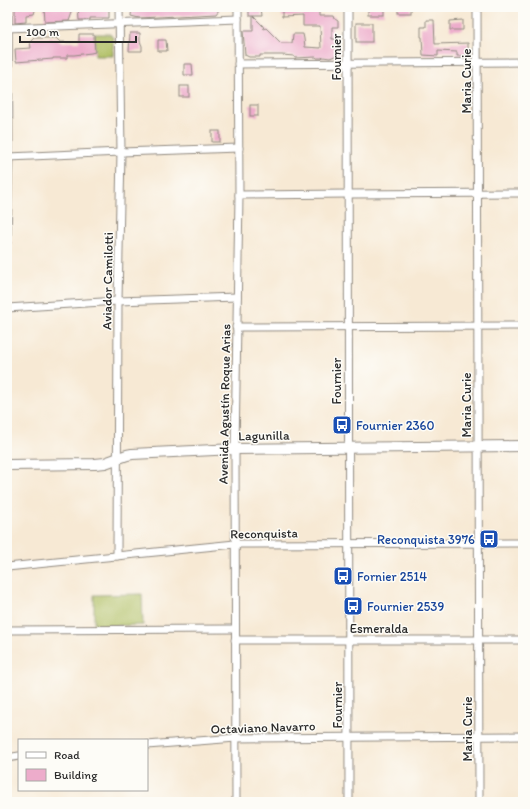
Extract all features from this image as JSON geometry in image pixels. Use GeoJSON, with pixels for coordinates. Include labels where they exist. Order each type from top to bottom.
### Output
{"type":"FeatureCollection","features":[{"type":"Feature","properties":{"kind":"main road","name":"Lagunilla"},"geometry":{"type":"LineString","coordinates":[[7,465],[95,464],[105,463],[127,454],[234,449],[523,446]]}},
{"type":"Feature","properties":{"kind":"street"},"geometry":{"type":"LineString","coordinates":[[7,242],[8,7]]}},
{"type":"Feature","properties":{"kind":"street","name":"Aviador Camilotti"},"geometry":{"type":"LineString","coordinates":[[117,556],[118,301],[122,152],[119,7]]}},
{"type":"Feature","properties":{"kind":"street","name":"Avenida Agustín Roque Arias"},"geometry":{"type":"LineString","coordinates":[[236,802],[234,449],[239,196],[238,7]]}},
{"type":"Feature","properties":{"kind":"street","name":"Fournier"},"geometry":{"type":"LineString","coordinates":[[348,7],[349,802]]}},
{"type":"Feature","properties":{"kind":"street","name":"Maria Curie"},"geometry":{"type":"LineString","coordinates":[[477,7],[479,802]]}},
{"type":"Feature","properties":{"kind":"street"},"geometry":{"type":"LineString","coordinates":[[8,28],[238,19]]}},
{"type":"Feature","properties":{"kind":"street"},"geometry":{"type":"LineString","coordinates":[[238,64],[348,62],[523,62]]}},
{"type":"Feature","properties":{"kind":"street"},"geometry":{"type":"LineString","coordinates":[[8,154],[239,148]]}},
{"type":"Feature","properties":{"kind":"street"},"geometry":{"type":"LineString","coordinates":[[239,196],[523,193]]}},
{"type":"Feature","properties":{"kind":"street"},"geometry":{"type":"LineString","coordinates":[[7,308],[118,301],[237,297]]}},
{"type":"Feature","properties":{"kind":"street"},"geometry":{"type":"LineString","coordinates":[[236,327],[523,326]]}},
{"type":"Feature","properties":{"kind":"street","name":"Reconquista"},"geometry":{"type":"LineString","coordinates":[[7,567],[235,544],[523,543]]}},
{"type":"Feature","properties":{"kind":"street"},"geometry":{"type":"LineString","coordinates":[[7,630],[235,629]]}},
{"type":"Feature","properties":{"kind":"street","name":"Esmeralda"},"geometry":{"type":"LineString","coordinates":[[235,640],[523,640]]}},
{"type":"Feature","properties":{"kind":"street","name":"Octaviano Navarro"},"geometry":{"type":"LineString","coordinates":[[148,745],[236,738],[523,736]]}},
{"type":"Feature","properties":{"kind":"street"},"geometry":{"type":"LineString","coordinates":[[7,758],[18,756]]}},
{"type":"Feature","properties":{"kind":"green space"},"geometry":{"type":"Polygon","coordinates":[[[94,34],[110,34],[113,38],[113,56],[95,56],[94,34]]]}},
{"type":"Feature","properties":{"kind":"green space"},"geometry":{"type":"Polygon","coordinates":[[[142,594],[143,625],[94,626],[94,595],[142,594]]]}},
{"type":"Feature","properties":{"kind":"building"},"geometry":{"type":"Polygon","coordinates":[[[15,7],[36,7],[34,14],[26,15],[26,22],[15,23],[15,7]]]}},
{"type":"Feature","properties":{"kind":"building"},"geometry":{"type":"Polygon","coordinates":[[[44,7],[74,7],[69,21],[45,22],[44,7]]]}},
{"type":"Feature","properties":{"kind":"building"},"geometry":{"type":"Polygon","coordinates":[[[78,7],[109,7],[109,18],[90,18],[90,20],[79,20],[78,7]]]}},
{"type":"Feature","properties":{"kind":"building"},"geometry":{"type":"Polygon","coordinates":[[[132,7],[221,7],[216,14],[139,18],[131,16],[132,7]]]}},
{"type":"Feature","properties":{"kind":"building"},"geometry":{"type":"Polygon","coordinates":[[[249,7],[261,7],[262,16],[249,16],[249,7]]]}},
{"type":"Feature","properties":{"kind":"building"},"geometry":{"type":"Polygon","coordinates":[[[282,7],[319,9],[319,16],[334,16],[338,21],[338,27],[332,27],[332,39],[339,39],[336,48],[339,48],[340,53],[337,57],[295,58],[294,56],[260,55],[260,57],[249,57],[245,55],[243,31],[253,31],[253,16],[264,29],[266,28],[281,43],[292,43],[293,34],[303,34],[305,47],[321,48],[320,26],[303,26],[303,16],[282,17],[282,7]]]}},
{"type":"Feature","properties":{"kind":"building"},"geometry":{"type":"Polygon","coordinates":[[[368,7],[384,7],[384,15],[368,15],[368,7]]]}},
{"type":"Feature","properties":{"kind":"building"},"geometry":{"type":"Polygon","coordinates":[[[398,7],[411,7],[411,13],[398,13],[398,7]]]}},
{"type":"Feature","properties":{"kind":"building"},"geometry":{"type":"Polygon","coordinates":[[[426,20],[434,20],[435,44],[468,43],[468,51],[465,56],[457,56],[457,52],[438,51],[438,56],[423,55],[421,27],[426,27],[426,20]]]}},
{"type":"Feature","properties":{"kind":"building"},"geometry":{"type":"Polygon","coordinates":[[[463,20],[463,30],[450,30],[450,21],[463,20]]]}},
{"type":"Feature","properties":{"kind":"building"},"geometry":{"type":"Polygon","coordinates":[[[356,23],[372,23],[372,42],[356,42],[356,23]]]}},
{"type":"Feature","properties":{"kind":"building"},"geometry":{"type":"Polygon","coordinates":[[[130,33],[140,33],[142,51],[129,51],[130,33]]]}},
{"type":"Feature","properties":{"kind":"building"},"geometry":{"type":"Polygon","coordinates":[[[79,34],[94,34],[95,52],[67,55],[67,58],[16,62],[15,49],[31,48],[30,42],[34,38],[56,38],[60,42],[79,42],[79,34]]]}},
{"type":"Feature","properties":{"kind":"building"},"geometry":{"type":"Polygon","coordinates":[[[158,40],[166,40],[167,51],[158,51],[158,40]]]}},
{"type":"Feature","properties":{"kind":"building"},"geometry":{"type":"Polygon","coordinates":[[[184,64],[192,64],[193,75],[184,75],[184,64]]]}},
{"type":"Feature","properties":{"kind":"building"},"geometry":{"type":"Polygon","coordinates":[[[180,86],[189,86],[189,97],[180,97],[180,86]]]}},
{"type":"Feature","properties":{"kind":"building"},"geometry":{"type":"Polygon","coordinates":[[[250,105],[258,105],[258,116],[250,116],[250,105]]]}},
{"type":"Feature","properties":{"kind":"building"},"geometry":{"type":"Polygon","coordinates":[[[212,131],[220,131],[220,142],[212,142],[212,131]]]}},
{"type":"Feature","properties":{"kind":"place","name":"Fournier 2360"},"geometry":{"type":"Point","coordinates":[342,425]}},
{"type":"Feature","properties":{"kind":"place","name":"Reconquista 3976"},"geometry":{"type":"Point","coordinates":[489,539]}},
{"type":"Feature","properties":{"kind":"place","name":"Fornier 2514"},"geometry":{"type":"Point","coordinates":[343,576]}},
{"type":"Feature","properties":{"kind":"place","name":"Fournier 2539"},"geometry":{"type":"Point","coordinates":[353,606]}}]}
